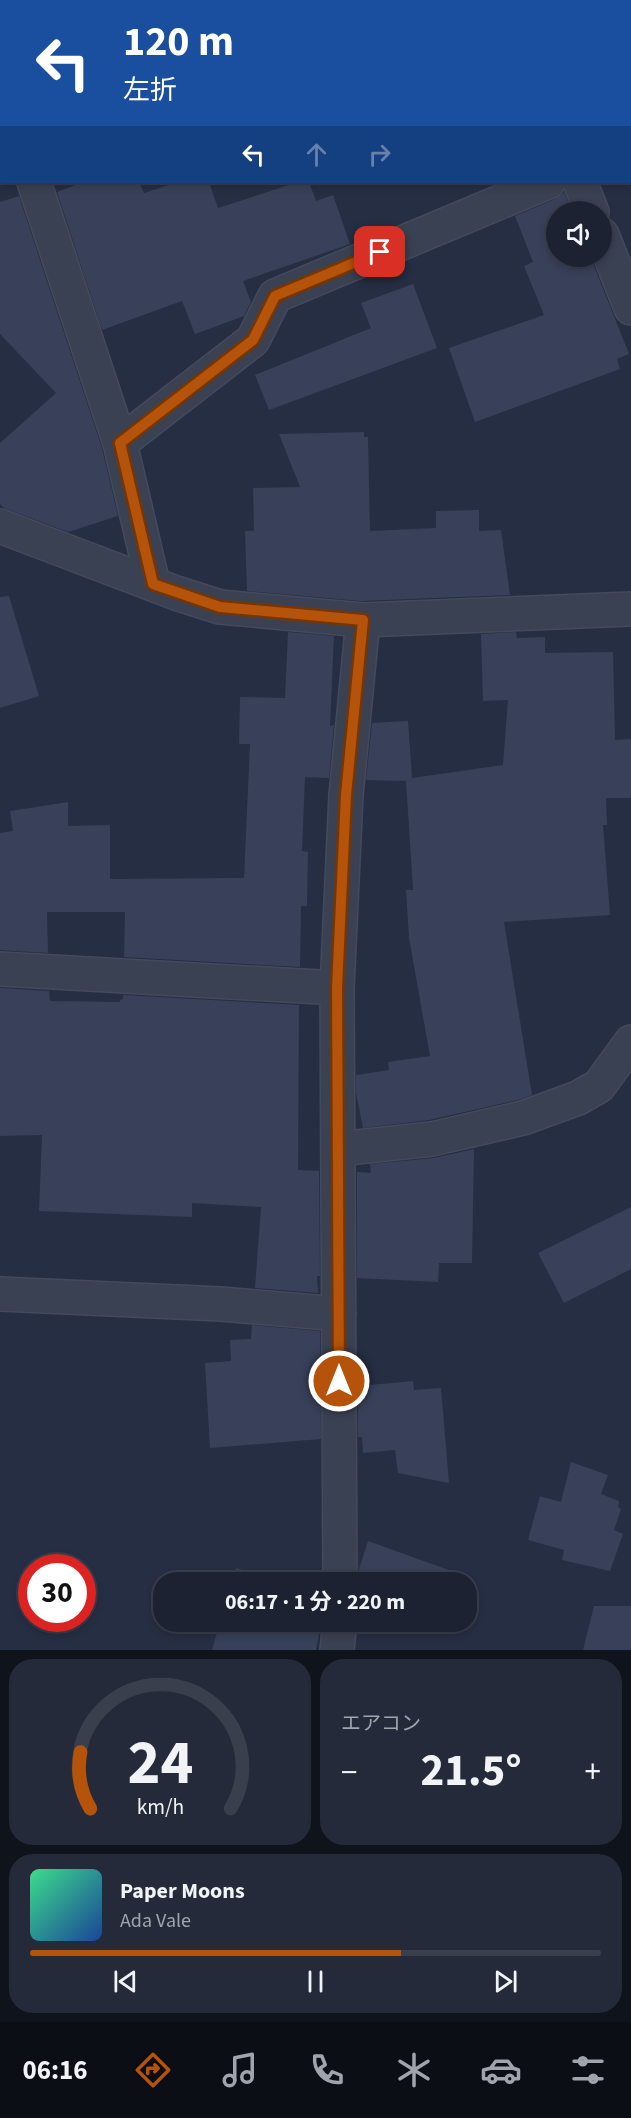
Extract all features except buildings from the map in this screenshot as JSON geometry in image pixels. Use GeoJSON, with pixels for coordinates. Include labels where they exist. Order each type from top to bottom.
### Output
{"type":"FeatureCollection","features":[{"type":"Feature","properties":{"kind":"street"},"geometry":{"type":"LineString","coordinates":[[34,183],[120,443],[153,584]]}},
{"type":"Feature","properties":{"kind":"street"},"geometry":{"type":"LineString","coordinates":[[120,443],[253,340],[275,296],[546,183]]}},
{"type":"Feature","properties":{"kind":"street"},"geometry":{"type":"LineString","coordinates":[[580,183],[588,201]]}},
{"type":"Feature","properties":{"kind":"street"},"geometry":{"type":"LineString","coordinates":[[612,260],[631,308]]}},
{"type":"Feature","properties":{"kind":"street"},"geometry":{"type":"LineString","coordinates":[[0,526],[220,607],[363,620],[631,609]]}},
{"type":"Feature","properties":{"kind":"street"},"geometry":{"type":"LineString","coordinates":[[340,1572],[337,988],[346,795],[363,620]]}},
{"type":"Feature","properties":{"kind":"street"},"geometry":{"type":"LineString","coordinates":[[0,969],[337,988]]}},
{"type":"Feature","properties":{"kind":"street"},"geometry":{"type":"LineString","coordinates":[[338,1149],[432,1139],[523,1118],[567,1102],[599,1086],[631,1042]]}},
{"type":"Feature","properties":{"kind":"street"},"geometry":{"type":"LineString","coordinates":[[0,1293],[221,1304],[339,1314]]}},
{"type":"Feature","properties":{"kind":"street"},"geometry":{"type":"LineString","coordinates":[[337,1650],[339,1632]]}},
{"type":"Feature","properties":{"kind":"route"},"geometry":{"type":"LineString","coordinates":[[339,1381],[337,988],[346,795],[363,620],[220,607],[153,584],[120,443],[253,340],[275,296],[380,252]]}}]}
